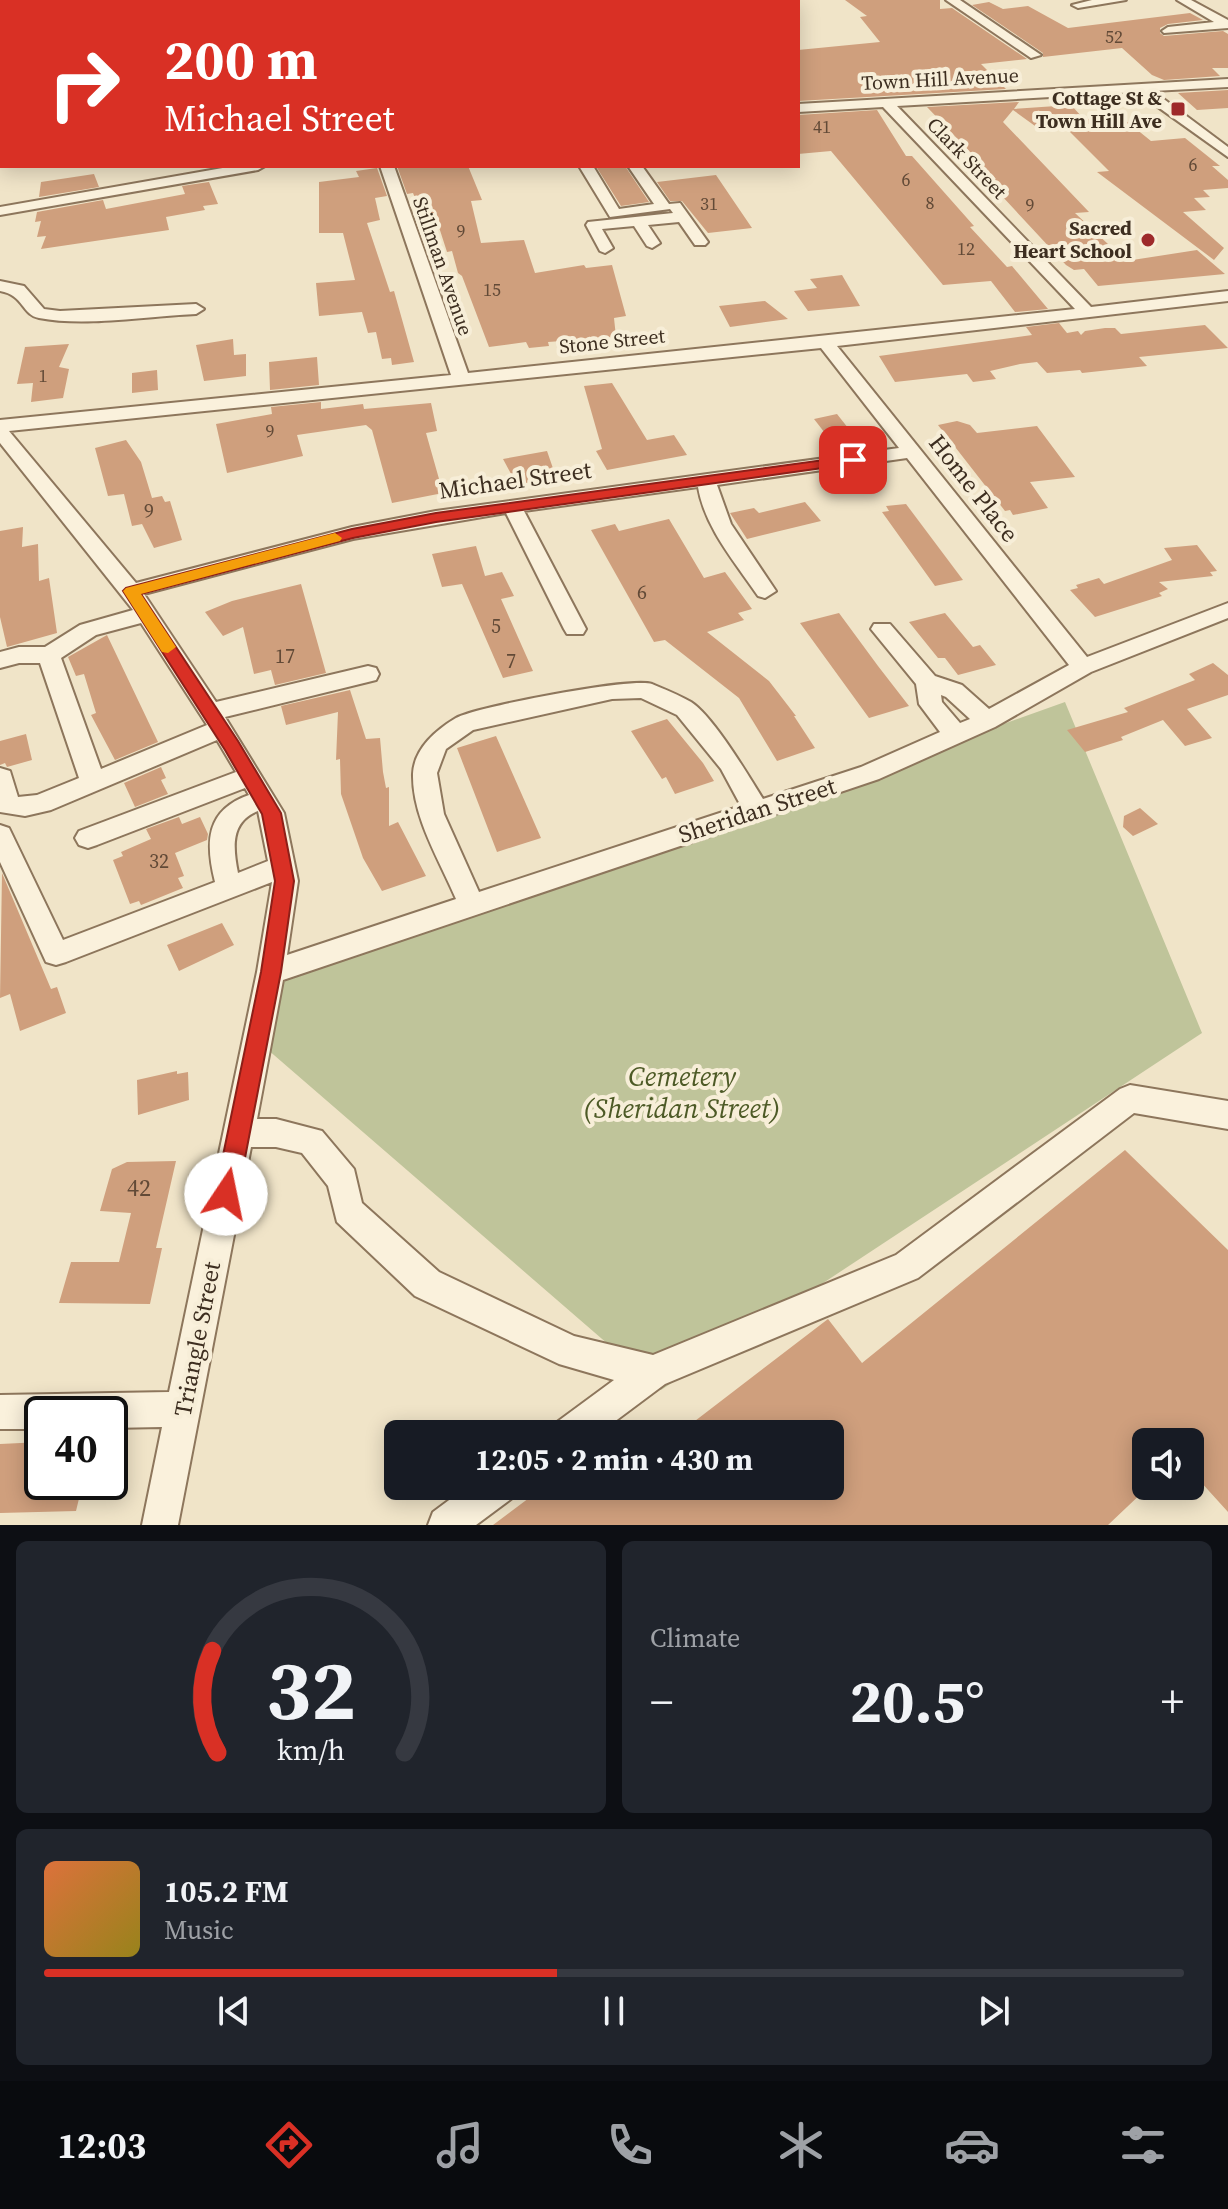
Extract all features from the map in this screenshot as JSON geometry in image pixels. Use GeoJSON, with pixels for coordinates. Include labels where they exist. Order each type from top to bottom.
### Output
{"type":"FeatureCollection","features":[{"type":"Feature","properties":{"kind":"street"},"geometry":{"type":"LineString","coordinates":[[952,0],[1035,55]]}},
{"type":"Feature","properties":{"kind":"street"},"geometry":{"type":"LineString","coordinates":[[1078,5],[1120,0]]}},
{"type":"Feature","properties":{"kind":"street"},"geometry":{"type":"LineString","coordinates":[[1183,0],[1227,24]]}},
{"type":"Feature","properties":{"kind":"street"},"geometry":{"type":"LineString","coordinates":[[1179,15],[1205,12]]}},
{"type":"Feature","properties":{"kind":"street"},"geometry":{"type":"LineString","coordinates":[[1168,31],[1227,24]]}},
{"type":"Feature","properties":{"kind":"street","name":"Town Hill Avenue"},"geometry":{"type":"LineString","coordinates":[[800,108],[1228,83]]}},
{"type":"Feature","properties":{"kind":"street"},"geometry":{"type":"LineString","coordinates":[[1140,88],[1228,153]]}},
{"type":"Feature","properties":{"kind":"street","name":"Clark Street"},"geometry":{"type":"LineString","coordinates":[[886,102],[1086,311]]}},
{"type":"Feature","properties":{"kind":"street"},"geometry":{"type":"LineString","coordinates":[[157,168],[162,183]]}},
{"type":"Feature","properties":{"kind":"street"},"geometry":{"type":"LineString","coordinates":[[0,211],[247,168]]}},
{"type":"Feature","properties":{"kind":"street","name":"Stillman Avenue"},"geometry":{"type":"LineString","coordinates":[[388,168],[461,378]]}},
{"type":"Feature","properties":{"kind":"street"},"geometry":{"type":"LineString","coordinates":[[587,168],[615,214],[664,207],[636,168]]}},
{"type":"Feature","properties":{"kind":"street"},"geometry":{"type":"LineString","coordinates":[[652,168],[700,242]]}},
{"type":"Feature","properties":{"kind":"street"},"geometry":{"type":"LineString","coordinates":[[605,248],[593,225],[683,217]]}},
{"type":"Feature","properties":{"kind":"street"},"geometry":{"type":"LineString","coordinates":[[638,220],[652,243]]}},
{"type":"Feature","properties":{"kind":"street"},"geometry":{"type":"LineString","coordinates":[[0,286],[18,289],[39,313],[60,316],[196,309]]}},
{"type":"Feature","properties":{"kind":"street","name":"Stone Street"},"geometry":{"type":"LineString","coordinates":[[0,428],[825,342],[1228,296]]}},
{"type":"Feature","properties":{"kind":"street","name":"Home Place"},"geometry":{"type":"LineString","coordinates":[[825,342],[1083,667]]}},
{"type":"Feature","properties":{"kind":"street","name":"Triangle Street"},"geometry":{"type":"LineString","coordinates":[[0,428],[131,591],[216,720],[272,813],[285,881],[271,972],[160,1525]]}},
{"type":"Feature","properties":{"kind":"street","name":"Michael Street"},"geometry":{"type":"LineString","coordinates":[[131,591],[352,533],[512,506],[912,452]]}},
{"type":"Feature","properties":{"kind":"street"},"geometry":{"type":"LineString","coordinates":[[706,480],[708,498],[736,549],[765,591]]}},
{"type":"Feature","properties":{"kind":"street"},"geometry":{"type":"LineString","coordinates":[[512,506],[575,629]]}},
{"type":"Feature","properties":{"kind":"street","name":"Sheridan Street"},"geometry":{"type":"LineString","coordinates":[[271,972],[870,773],[987,721],[1083,667],[1228,610]]}},
{"type":"Feature","properties":{"kind":"street"},"geometry":{"type":"LineString","coordinates":[[0,660],[19,655],[49,655],[88,630],[146,614]]}},
{"type":"Feature","properties":{"kind":"street"},"geometry":{"type":"LineString","coordinates":[[882,629],[927,682],[931,704],[956,735]]}},
{"type":"Feature","properties":{"kind":"street"},"geometry":{"type":"LineString","coordinates":[[49,655],[93,782]]}},
{"type":"Feature","properties":{"kind":"street"},"geometry":{"type":"LineString","coordinates":[[1,777],[8,805],[25,807],[93,782],[216,720],[368,674]]}},
{"type":"Feature","properties":{"kind":"street"},"geometry":{"type":"LineString","coordinates":[[927,682],[954,691],[987,721]]}},
{"type":"Feature","properties":{"kind":"street"},"geometry":{"type":"LineString","coordinates":[[472,905],[432,814],[425,773],[438,743],[466,723],[612,691],[644,690],[685,709],[729,763],[757,811]]}},
{"type":"Feature","properties":{"kind":"street"},"geometry":{"type":"LineString","coordinates":[[88,838],[250,776]]}},
{"type":"Feature","properties":{"kind":"street"},"geometry":{"type":"LineString","coordinates":[[229,886],[222,860],[230,818],[234,811],[263,799]]}},
{"type":"Feature","properties":{"kind":"street"},"geometry":{"type":"LineString","coordinates":[[0,835],[56,954],[282,867]]}},
{"type":"Feature","properties":{"kind":"street"},"geometry":{"type":"LineString","coordinates":[[588,1420],[653,1372],[907,1267],[1130,1099],[1228,1115]]}},
{"type":"Feature","properties":{"kind":"street"},"geometry":{"type":"LineString","coordinates":[[239,1133],[276,1133],[311,1141],[343,1180],[348,1211],[427,1284],[571,1352],[653,1372]]}},
{"type":"Feature","properties":{"kind":"street"},"geometry":{"type":"LineString","coordinates":[[0,1412],[183,1409]]}},
{"type":"Feature","properties":{"kind":"street"},"geometry":{"type":"LineString","coordinates":[[446,1525],[479,1500]]}},
{"type":"Feature","properties":{"kind":"green space","name":"Cemetery (Sheridan Street)"},"geometry":{"type":"Polygon","coordinates":[[[1065,702],[1202,1033],[661,1390],[267,1049],[281,969],[413,935],[1065,702]]]}},
{"type":"Feature","properties":{"kind":"building"},"geometry":{"type":"Polygon","coordinates":[[[845,0],[940,0],[940,9],[952,8],[1027,59],[981,64],[1006,89],[800,101],[800,50],[880,42],[860,17],[867,16],[845,0]]]}},
{"type":"Feature","properties":{"kind":"building"},"geometry":{"type":"Polygon","coordinates":[[[989,2],[1003,9],[1028,6],[1068,28],[1190,13],[1203,20],[1168,24],[1160,28],[1160,33],[1164,36],[1223,31],[1228,34],[1228,68],[1212,68],[1220,76],[1164,80],[1152,75],[1122,48],[1043,57],[1043,53],[972,5],[989,2]]]}},
{"type":"Feature","properties":{"kind":"building"},"geometry":{"type":"Polygon","coordinates":[[[1228,90],[1228,108],[1197,110],[1178,93],[1228,90]]]}},
{"type":"Feature","properties":{"kind":"building"},"geometry":{"type":"Polygon","coordinates":[[[1019,102],[1014,109],[1071,105],[1083,118],[1120,116],[1151,141],[1185,138],[1220,166],[1212,166],[1228,180],[1228,188],[1203,190],[1210,197],[1194,198],[1206,210],[1183,212],[1224,248],[1214,260],[1097,172],[1109,171],[1067,129],[1042,131],[1013,110],[1003,122],[1089,212],[1075,213],[1126,261],[1197,250],[1225,274],[1098,286],[1084,269],[1074,270],[1066,265],[987,180],[996,179],[927,107],[1019,102]]]}},
{"type":"Feature","properties":{"kind":"building"},"geometry":{"type":"Polygon","coordinates":[[[877,110],[906,156],[912,156],[974,226],[970,227],[1007,267],[1012,266],[1048,309],[1015,312],[991,281],[943,285],[831,151],[800,154],[800,115],[877,110]]]}},
{"type":"Feature","properties":{"kind":"building"},"geometry":{"type":"Polygon","coordinates":[[[377,168],[387,196],[375,198],[380,220],[367,223],[390,292],[394,291],[414,362],[392,365],[391,358],[382,359],[376,332],[368,333],[362,312],[319,316],[316,283],[355,280],[343,233],[319,233],[319,182],[359,177],[356,171],[377,168]]]}},
{"type":"Feature","properties":{"kind":"building"},"geometry":{"type":"Polygon","coordinates":[[[398,168],[469,168],[482,200],[471,201],[481,243],[524,240],[535,273],[584,265],[586,268],[612,265],[626,316],[614,318],[616,337],[548,342],[549,346],[529,348],[526,342],[489,347],[452,251],[447,252],[437,221],[425,222],[413,193],[407,194],[398,168]]]}},
{"type":"Feature","properties":{"kind":"building"},"geometry":{"type":"Polygon","coordinates":[[[597,168],[626,168],[649,202],[621,206],[597,168]]]}},
{"type":"Feature","properties":{"kind":"building"},"geometry":{"type":"Polygon","coordinates":[[[94,174],[99,187],[39,197],[41,182],[94,174]]]}},
{"type":"Feature","properties":{"kind":"building"},"geometry":{"type":"Polygon","coordinates":[[[716,175],[752,228],[708,233],[682,201],[670,201],[657,182],[716,175]]]}},
{"type":"Feature","properties":{"kind":"building"},"geometry":{"type":"Polygon","coordinates":[[[209,182],[218,204],[203,206],[205,210],[166,217],[169,230],[41,249],[46,236],[37,237],[41,221],[35,222],[37,212],[103,200],[106,209],[185,194],[182,186],[209,182]]]}},
{"type":"Feature","properties":{"kind":"building"},"geometry":{"type":"Polygon","coordinates":[[[842,275],[860,306],[808,311],[794,291],[817,288],[810,279],[842,275]]]}},
{"type":"Feature","properties":{"kind":"building"},"geometry":{"type":"Polygon","coordinates":[[[765,301],[788,319],[730,327],[719,306],[765,301]]]}},
{"type":"Feature","properties":{"kind":"building"},"geometry":{"type":"Polygon","coordinates":[[[1059,323],[1067,333],[1078,331],[1081,335],[1085,331],[1105,328],[1115,328],[1121,334],[1205,325],[1228,348],[1139,357],[1147,366],[1082,373],[1080,370],[1047,373],[1037,362],[1020,364],[990,371],[996,379],[973,382],[967,374],[895,382],[879,356],[1032,335],[1026,327],[1059,323]]]}},
{"type":"Feature","properties":{"kind":"building"},"geometry":{"type":"Polygon","coordinates":[[[233,339],[234,355],[246,354],[246,376],[204,381],[196,345],[233,339]]]}},
{"type":"Feature","properties":{"kind":"building"},"geometry":{"type":"Polygon","coordinates":[[[69,344],[59,367],[69,369],[63,398],[31,402],[33,383],[17,384],[25,347],[69,344]]]}},
{"type":"Feature","properties":{"kind":"building"},"geometry":{"type":"Polygon","coordinates":[[[317,357],[319,385],[270,390],[269,362],[317,357]]]}},
{"type":"Feature","properties":{"kind":"building"},"geometry":{"type":"Polygon","coordinates":[[[157,370],[158,390],[132,393],[132,373],[157,370]]]}},
{"type":"Feature","properties":{"kind":"building"},"geometry":{"type":"Polygon","coordinates":[[[612,383],[647,440],[674,435],[687,455],[607,470],[596,451],[602,449],[584,386],[612,383]]]}},
{"type":"Feature","properties":{"kind":"building"},"geometry":{"type":"Polygon","coordinates":[[[321,402],[321,409],[363,404],[364,409],[431,403],[437,431],[426,433],[443,493],[392,503],[372,430],[366,425],[297,435],[303,456],[227,473],[216,424],[272,414],[271,407],[321,402]]]}},
{"type":"Feature","properties":{"kind":"building"},"geometry":{"type":"Polygon","coordinates":[[[837,414],[852,433],[828,437],[814,419],[837,414]]]}},
{"type":"Feature","properties":{"kind":"building"},"geometry":{"type":"Polygon","coordinates":[[[957,421],[970,425],[977,433],[1037,426],[1075,477],[1030,482],[1048,508],[1013,515],[1010,510],[1005,511],[938,425],[957,421]]]}},
{"type":"Feature","properties":{"kind":"building"},"geometry":{"type":"Polygon","coordinates":[[[126,440],[141,462],[152,498],[162,496],[165,502],[170,501],[182,540],[154,548],[142,524],[132,526],[124,494],[108,496],[95,448],[126,440]]]}},
{"type":"Feature","properties":{"kind":"building"},"geometry":{"type":"Polygon","coordinates":[[[547,451],[556,477],[517,485],[503,459],[547,451]]]}},
{"type":"Feature","properties":{"kind":"building"},"geometry":{"type":"Polygon","coordinates":[[[805,502],[821,521],[747,539],[730,513],[754,508],[759,513],[805,502]]]}},
{"type":"Feature","properties":{"kind":"building"},"geometry":{"type":"Polygon","coordinates":[[[906,504],[963,580],[935,586],[882,512],[889,511],[886,506],[906,504]]]}},
{"type":"Feature","properties":{"kind":"building"},"geometry":{"type":"Polygon","coordinates":[[[669,519],[704,578],[725,572],[752,609],[738,613],[744,620],[707,632],[769,681],[796,716],[815,748],[777,761],[739,698],[665,640],[654,642],[591,530],[615,524],[619,531],[669,519]]]}},
{"type":"Feature","properties":{"kind":"building"},"geometry":{"type":"Polygon","coordinates":[[[23,527],[22,547],[38,544],[39,581],[49,578],[57,633],[7,647],[0,617],[0,531],[23,527]]]}},
{"type":"Feature","properties":{"kind":"building"},"geometry":{"type":"Polygon","coordinates":[[[1197,545],[1217,571],[1210,572],[1213,576],[1159,582],[1168,589],[1159,593],[1162,596],[1095,617],[1070,590],[1099,578],[1104,584],[1172,560],[1164,548],[1197,545]]]}},
{"type":"Feature","properties":{"kind":"building"},"geometry":{"type":"Polygon","coordinates":[[[476,546],[485,576],[502,572],[514,596],[501,599],[533,671],[503,678],[462,584],[442,587],[432,554],[476,546]]]}},
{"type":"Feature","properties":{"kind":"building"},"geometry":{"type":"Polygon","coordinates":[[[301,584],[326,673],[275,685],[271,670],[254,674],[243,627],[223,636],[205,612],[232,601],[301,584]]]}},
{"type":"Feature","properties":{"kind":"building"},"geometry":{"type":"Polygon","coordinates":[[[839,613],[909,706],[869,718],[800,623],[839,613]]]}},
{"type":"Feature","properties":{"kind":"building"},"geometry":{"type":"Polygon","coordinates":[[[945,613],[973,647],[980,645],[996,665],[958,675],[945,658],[938,658],[909,622],[945,613]]]}},
{"type":"Feature","properties":{"kind":"building"},"geometry":{"type":"Polygon","coordinates":[[[107,635],[158,742],[115,760],[91,715],[96,713],[84,674],[76,676],[68,657],[107,635]]]}},
{"type":"Feature","properties":{"kind":"building"},"geometry":{"type":"Polygon","coordinates":[[[1213,663],[1228,675],[1228,695],[1187,709],[1212,738],[1185,746],[1163,720],[1121,737],[1123,740],[1085,752],[1067,730],[1128,712],[1124,708],[1195,680],[1189,674],[1213,663]]]}},
{"type":"Feature","properties":{"kind":"building"},"geometry":{"type":"Polygon","coordinates":[[[350,690],[366,739],[380,738],[383,772],[386,788],[389,787],[389,826],[398,822],[426,876],[382,891],[363,858],[341,794],[340,759],[336,760],[338,712],[286,725],[281,706],[350,690]]]}},
{"type":"Feature","properties":{"kind":"building"},"geometry":{"type":"Polygon","coordinates":[[[667,719],[714,781],[675,794],[666,777],[662,779],[631,731],[667,719]]]}},
{"type":"Feature","properties":{"kind":"building"},"geometry":{"type":"Polygon","coordinates":[[[26,734],[32,760],[7,767],[5,763],[0,765],[0,741],[26,734]]]}},
{"type":"Feature","properties":{"kind":"building"},"geometry":{"type":"Polygon","coordinates":[[[496,736],[541,838],[497,852],[457,748],[496,736]]]}},
{"type":"Feature","properties":{"kind":"building"},"geometry":{"type":"Polygon","coordinates":[[[161,767],[166,778],[161,780],[168,794],[135,807],[124,783],[161,767]]]}},
{"type":"Feature","properties":{"kind":"building"},"geometry":{"type":"Polygon","coordinates":[[[1140,808],[1158,824],[1133,836],[1123,827],[1124,816],[1140,808]]]}},
{"type":"Feature","properties":{"kind":"building"},"geometry":{"type":"Polygon","coordinates":[[[179,817],[182,824],[200,817],[208,834],[207,840],[175,853],[184,876],[178,878],[183,888],[141,905],[139,901],[130,904],[113,860],[123,856],[121,852],[151,839],[146,829],[179,817]]]}},
{"type":"Feature","properties":{"kind":"building"},"geometry":{"type":"Polygon","coordinates":[[[2,873],[51,989],[57,987],[66,1013],[20,1031],[10,994],[0,998],[2,873]]]}},
{"type":"Feature","properties":{"kind":"building"},"geometry":{"type":"Polygon","coordinates":[[[222,923],[234,945],[179,971],[167,945],[222,923]]]}},
{"type":"Feature","properties":{"kind":"building"},"geometry":{"type":"Polygon","coordinates":[[[177,1071],[177,1074],[188,1072],[189,1100],[138,1115],[137,1080],[177,1071]]]}},
{"type":"Feature","properties":{"kind":"building"},"geometry":{"type":"Polygon","coordinates":[[[1125,1150],[1228,1250],[1228,1512],[1204,1485],[1204,1428],[1132,1428],[1134,1500],[1108,1525],[493,1525],[526,1500],[844,1500],[844,1420],[696,1420],[828,1319],[862,1363],[1125,1150]]]}},
{"type":"Feature","properties":{"kind":"building"},"geometry":{"type":"Polygon","coordinates":[[[176,1161],[156,1248],[162,1248],[150,1304],[59,1303],[71,1262],[119,1262],[131,1213],[100,1211],[112,1169],[127,1162],[176,1161]]]}},
{"type":"Feature","properties":{"kind":"building"},"geometry":{"type":"Polygon","coordinates":[[[24,1443],[24,1500],[79,1500],[76,1511],[0,1513],[0,1444],[24,1443]]]}},
{"type":"Feature","properties":{"kind":"slow traffic"},"geometry":{"type":"LineString","coordinates":[[168,647],[131,591],[335,538]]}},
{"type":"Feature","properties":{"kind":"place","name":"Cottage St & Town Hill Ave"},"geometry":{"type":"Point","coordinates":[1178,109]}},
{"type":"Feature","properties":{"kind":"place","name":"Sacred Heart School"},"geometry":{"type":"Point","coordinates":[1148,240]}},
{"type":"Feature","properties":{"kind":"route"},"geometry":{"type":"LineString","coordinates":[[226,1194],[271,972],[285,881],[272,813],[232,745],[131,591],[352,533],[436,517],[853,460]]}}]}
